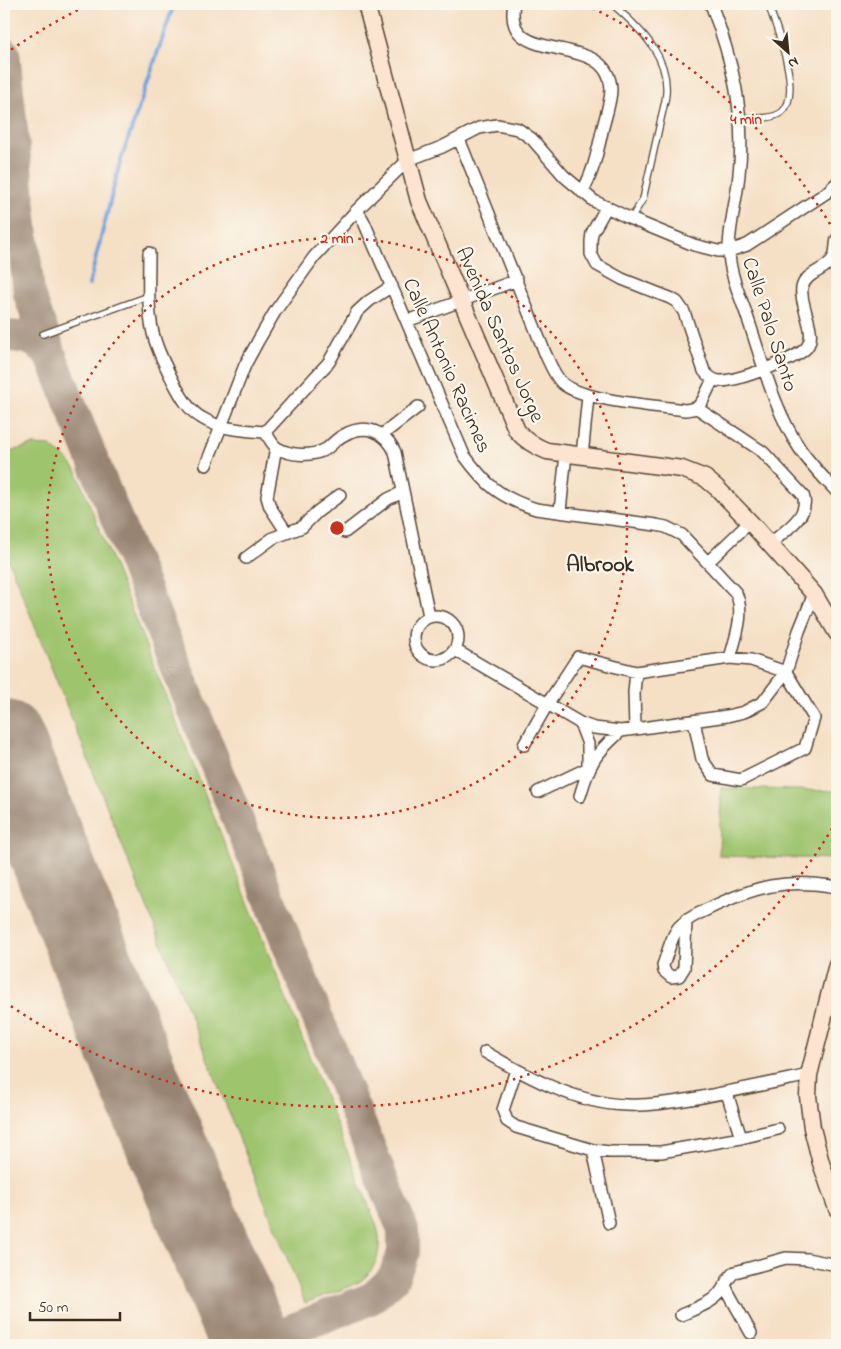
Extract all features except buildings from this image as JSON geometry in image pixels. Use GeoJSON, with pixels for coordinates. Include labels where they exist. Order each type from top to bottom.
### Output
{"type":"FeatureCollection","features":[{"type":"Feature","properties":{"kind":"main road","name":"Avenida Santos Jorge"},"geometry":{"type":"LineString","coordinates":[[366,4],[419,201],[516,431],[525,440],[547,451],[667,466],[692,472],[705,478],[750,522],[814,594],[837,633]]}},
{"type":"Feature","properties":{"kind":"main road"},"geometry":{"type":"LineString","coordinates":[[837,964],[808,1075],[808,1096],[812,1128],[837,1209]]}},
{"type":"Feature","properties":{"kind":"street"},"geometry":{"type":"LineString","coordinates":[[514,4],[514,24],[523,36],[537,44],[589,56],[600,64],[608,77],[611,90],[609,102],[592,172],[582,192]]}},
{"type":"Feature","properties":{"kind":"street","name":"Calle Palo Santo"},"geometry":{"type":"LineString","coordinates":[[711,4],[730,59],[736,85],[740,118],[740,164],[729,251],[730,264],[778,407],[792,436],[814,467],[837,492]]}},
{"type":"Feature","properties":{"kind":"street"},"geometry":{"type":"LineString","coordinates":[[206,464],[246,365],[276,310],[314,257],[357,210],[408,160],[459,139],[479,128],[490,125],[504,125],[518,129],[532,139],[564,176],[582,192],[606,208],[631,220],[707,249],[729,251],[747,245],[826,193],[837,183]]}},
{"type":"Feature","properties":{"kind":"street"},"geometry":{"type":"LineString","coordinates":[[459,139],[545,353],[555,375],[567,387],[588,396],[686,410],[697,408],[713,379]]}},
{"type":"Feature","properties":{"kind":"street"},"geometry":{"type":"LineString","coordinates":[[826,193],[837,197]]}},
{"type":"Feature","properties":{"kind":"street"},"geometry":{"type":"LineString","coordinates":[[606,208],[592,233],[590,250],[594,261],[605,271],[677,302],[684,312],[704,371],[713,379],[723,381],[765,369],[805,350],[810,342],[811,334],[802,295],[802,285],[808,278],[832,261],[837,239]]}},
{"type":"Feature","properties":{"kind":"street","name":"Calle Antonio Racimes"},"geometry":{"type":"LineString","coordinates":[[357,210],[407,320],[464,455],[482,479],[498,492],[517,503],[560,512],[666,526],[682,535],[736,593],[740,603],[741,614],[730,658]]}},
{"type":"Feature","properties":{"kind":"street"},"geometry":{"type":"LineString","coordinates":[[149,253],[149,296],[153,333],[161,358],[182,399],[201,418],[221,426],[265,432],[276,447],[297,454],[311,454],[325,450],[340,437],[353,431],[369,430],[383,434],[395,452],[429,616]]}},
{"type":"Feature","properties":{"kind":"street"},"geometry":{"type":"LineString","coordinates":[[407,320],[517,280]]}},
{"type":"Feature","properties":{"kind":"street"},"geometry":{"type":"LineString","coordinates":[[265,432],[329,362],[357,312],[369,300],[392,286]]}},
{"type":"Feature","properties":{"kind":"street"},"geometry":{"type":"LineString","coordinates":[[582,456],[588,396]]}},
{"type":"Feature","properties":{"kind":"street"},"geometry":{"type":"LineString","coordinates":[[383,434],[418,407]]}},
{"type":"Feature","properties":{"kind":"street"},"geometry":{"type":"LineString","coordinates":[[697,408],[763,452],[803,495],[805,504],[803,513],[770,544]]}},
{"type":"Feature","properties":{"kind":"street"},"geometry":{"type":"LineString","coordinates":[[276,447],[267,497],[270,506],[287,533]]}},
{"type":"Feature","properties":{"kind":"street"},"geometry":{"type":"LineString","coordinates":[[560,512],[566,454]]}},
{"type":"Feature","properties":{"kind":"street"},"geometry":{"type":"LineString","coordinates":[[345,532],[388,499],[403,492]]}},
{"type":"Feature","properties":{"kind":"street"},"geometry":{"type":"LineString","coordinates":[[246,558],[273,538],[302,527],[340,495]]}},
{"type":"Feature","properties":{"kind":"street"},"geometry":{"type":"LineString","coordinates":[[708,562],[750,522]]}},
{"type":"Feature","properties":{"kind":"street"},"geometry":{"type":"LineString","coordinates":[[455,650],[580,723],[601,729],[621,731],[727,716],[744,712],[763,702],[786,672],[799,631],[814,594]]}},
{"type":"Feature","properties":{"kind":"street"},"geometry":{"type":"LineString","coordinates":[[429,616],[443,616],[454,624],[459,637],[455,650],[450,656],[442,659],[427,658],[421,654],[414,641],[414,633],[417,626],[429,616]]}},
{"type":"Feature","properties":{"kind":"street"},"geometry":{"type":"LineString","coordinates":[[524,745],[548,703],[578,657],[636,672],[730,658],[751,660],[786,672],[814,718],[805,748],[742,780],[713,775],[702,759],[694,721]]}},
{"type":"Feature","properties":{"kind":"street"},"geometry":{"type":"LineString","coordinates":[[635,729],[634,695],[636,672]]}},
{"type":"Feature","properties":{"kind":"street"},"geometry":{"type":"LineString","coordinates":[[580,723],[588,744],[588,768]]}},
{"type":"Feature","properties":{"kind":"street"},"geometry":{"type":"LineString","coordinates":[[580,796],[588,768],[596,754],[621,731]]}},
{"type":"Feature","properties":{"kind":"street"},"geometry":{"type":"LineString","coordinates":[[538,792],[588,768]]}},
{"type":"Feature","properties":{"kind":"street"},"geometry":{"type":"LineString","coordinates":[[686,920],[738,895],[774,884],[812,883],[837,887]]}},
{"type":"Feature","properties":{"kind":"street"},"geometry":{"type":"LineString","coordinates":[[485,1052],[516,1070],[564,1092],[624,1106],[658,1104],[808,1075]]}},
{"type":"Feature","properties":{"kind":"street"},"geometry":{"type":"LineString","coordinates":[[516,1070],[503,1110],[507,1121],[516,1127],[593,1150],[661,1152],[741,1138],[778,1129]]}},
{"type":"Feature","properties":{"kind":"street"},"geometry":{"type":"LineString","coordinates":[[727,1092],[741,1138]]}},
{"type":"Feature","properties":{"kind":"street"},"geometry":{"type":"LineString","coordinates":[[593,1150],[609,1223]]}},
{"type":"Feature","properties":{"kind":"street"},"geometry":{"type":"LineString","coordinates":[[681,1315],[713,1299],[720,1292],[729,1277],[736,1272],[776,1260],[797,1258],[837,1265]]}},
{"type":"Feature","properties":{"kind":"street"},"geometry":{"type":"LineString","coordinates":[[725,1285],[750,1333]]}},
{"type":"Feature","properties":{"kind":"lane"},"geometry":{"type":"LineString","coordinates":[[612,4],[656,49],[662,64],[666,86],[665,101],[642,199],[631,220]]}},
{"type":"Feature","properties":{"kind":"lane"},"geometry":{"type":"LineString","coordinates":[[740,118],[777,115],[789,101],[791,88],[785,57],[768,4]]}},
{"type":"Feature","properties":{"kind":"lane"},"geometry":{"type":"LineString","coordinates":[[43,334],[149,296]]}},
{"type":"Feature","properties":{"kind":"green space"},"geometry":{"type":"Polygon","coordinates":[[[32,445],[50,446],[67,459],[76,470],[376,1224],[379,1239],[378,1254],[368,1274],[351,1286],[305,1303],[4,549],[4,458],[12,451],[32,445]]]}},
{"type":"Feature","properties":{"kind":"green space"},"geometry":{"type":"Polygon","coordinates":[[[721,788],[837,791],[837,859],[719,856],[721,788]]]}},
{"type":"Feature","properties":{"kind":"waterway"},"geometry":{"type":"LineString","coordinates":[[89,285],[119,166],[174,4]]}},
{"type":"Feature","properties":{"kind":"taxiway"},"geometry":{"type":"LineString","coordinates":[[4,53],[29,294],[53,361],[403,1230],[403,1253],[393,1279],[372,1298],[253,1345]]}},
{"type":"Feature","properties":{"kind":"taxiway"},"geometry":{"type":"LineString","coordinates":[[4,336],[27,338],[33,341],[43,348],[53,361]]}},
{"type":"Feature","properties":{"kind":"runway"},"geometry":{"type":"LineString","coordinates":[[4,740],[143,1089],[251,1345]]}},
{"type":"Feature","properties":{"kind":"district","name":"Albrook"},"geometry":{"type":"Point","coordinates":[600,563]}}]}
